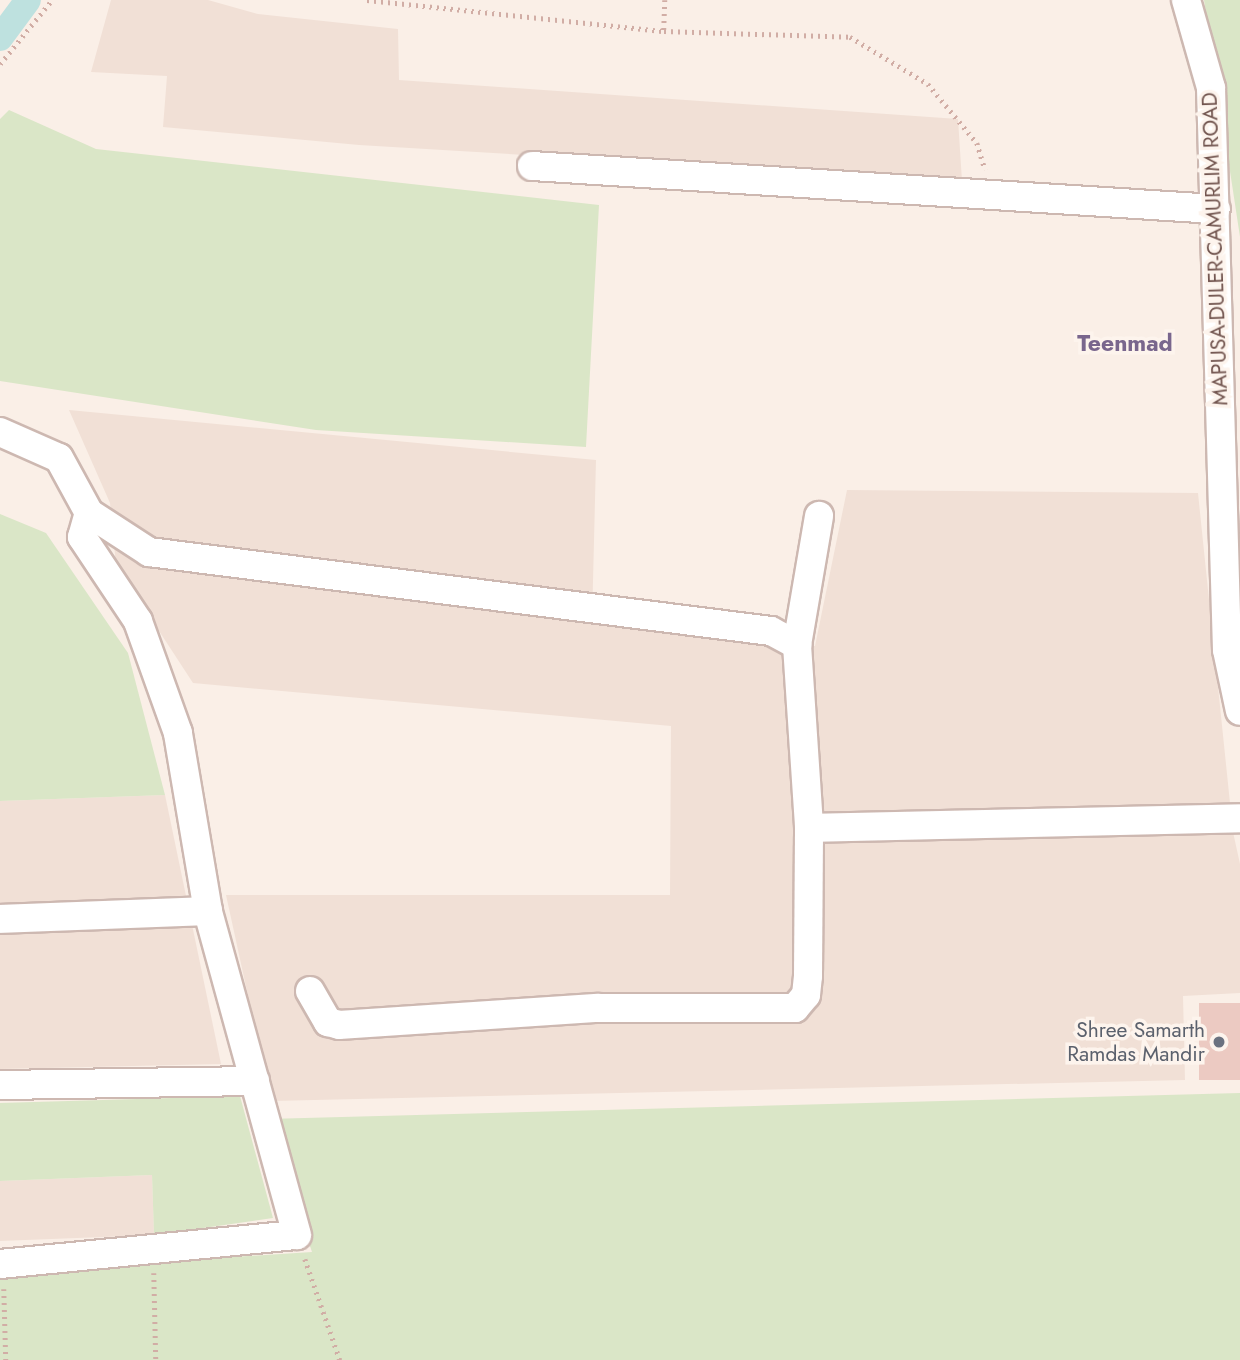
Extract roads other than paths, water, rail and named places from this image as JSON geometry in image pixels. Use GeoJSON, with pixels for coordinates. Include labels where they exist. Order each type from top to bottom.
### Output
{"type":"FeatureCollection","features":[{"type":"Feature","properties":{"kind":"street","name":"MAPUSA-DULER-CAMURLIM ROAD"},"geometry":{"type":"LineString","coordinates":[[1186,0],[1211,88],[1227,650],[1240,710]]}},
{"type":"Feature","properties":{"kind":"street"},"geometry":{"type":"LineString","coordinates":[[533,166],[1216,209]]}},
{"type":"Feature","properties":{"kind":"street"},"geometry":{"type":"LineString","coordinates":[[0,432],[59,458],[89,513],[149,552],[771,631],[797,645]]}},
{"type":"Feature","properties":{"kind":"street"},"geometry":{"type":"LineString","coordinates":[[2,1264],[153,1252],[297,1235],[208,911],[178,733],[138,621],[82,537],[89,513]]}},
{"type":"Feature","properties":{"kind":"street"},"geometry":{"type":"LineString","coordinates":[[310,990],[328,1022],[339,1026],[598,1008],[795,1008],[806,995],[808,976],[809,828],[797,645],[819,516]]}},
{"type":"Feature","properties":{"kind":"street"},"geometry":{"type":"LineString","coordinates":[[809,828],[1240,818]]}},
{"type":"Feature","properties":{"kind":"street"},"geometry":{"type":"LineString","coordinates":[[0,919],[208,911]]}},
{"type":"Feature","properties":{"kind":"street"},"geometry":{"type":"LineString","coordinates":[[0,1085],[254,1081]]}},
{"type":"Feature","properties":{"kind":"waterway"},"geometry":{"type":"LineString","coordinates":[[0,38],[28,0]]}},
{"type":"Feature","properties":{"kind":"place","name":"Shree Samarth Ramdas Mandir"},"geometry":{"type":"Point","coordinates":[1219,1042]}},
{"type":"Feature","properties":{"kind":"district","name":"Teenmad"},"geometry":{"type":"Point","coordinates":[1125,343]}}]}
